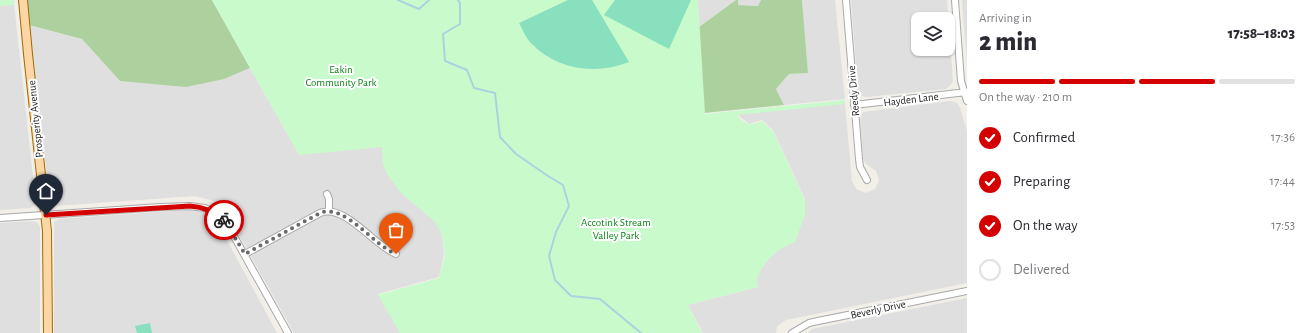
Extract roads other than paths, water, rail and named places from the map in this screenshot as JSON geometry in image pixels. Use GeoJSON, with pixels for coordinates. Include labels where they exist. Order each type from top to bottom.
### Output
{"type":"FeatureCollection","features":[{"type":"Feature","properties":{"kind":"main road","name":"Prosperity Avenue"},"geometry":{"type":"LineString","coordinates":[[23,0],[46,215],[48,333]]}},
{"type":"Feature","properties":{"kind":"street","name":"Reedy Drive"},"geometry":{"type":"LineString","coordinates":[[846,0],[859,159],[860,167],[867,180]]}},
{"type":"Feature","properties":{"kind":"street"},"geometry":{"type":"LineString","coordinates":[[955,0],[961,81],[967,101]]}},
{"type":"Feature","properties":{"kind":"street","name":"Hayden Lane"},"geometry":{"type":"LineString","coordinates":[[854,105],[965,92]]}},
{"type":"Feature","properties":{"kind":"street"},"geometry":{"type":"LineString","coordinates":[[327,194],[329,199],[329,211]]}},
{"type":"Feature","properties":{"kind":"street"},"geometry":{"type":"LineString","coordinates":[[0,218],[160,207],[190,206],[204,208],[218,215],[224,220],[245,254],[288,333]]}},
{"type":"Feature","properties":{"kind":"street"},"geometry":{"type":"LineString","coordinates":[[245,254],[320,213],[329,211],[344,216],[386,249],[396,254]]}},
{"type":"Feature","properties":{"kind":"street","name":"Beverly Drive"},"geometry":{"type":"LineString","coordinates":[[792,332],[814,322],[967,291]]}},
{"type":"Feature","properties":{"kind":"waterway"},"geometry":{"type":"LineString","coordinates":[[398,0],[419,9],[429,0]]}},
{"type":"Feature","properties":{"kind":"waterway"},"geometry":{"type":"LineString","coordinates":[[458,0],[460,3],[460,24],[443,34],[445,61],[467,70],[474,88],[495,93],[500,137],[516,154],[563,185],[569,206],[556,232],[549,256],[555,280],[571,296],[600,299],[641,333]]}},
{"type":"Feature","properties":{"kind":"park label","name":"Eakin Community Park"},"geometry":{"type":"Point","coordinates":[341,75]}},
{"type":"Feature","properties":{"kind":"park label","name":"Accotink Stream Valley Park"},"geometry":{"type":"Point","coordinates":[616,228]}}]}
